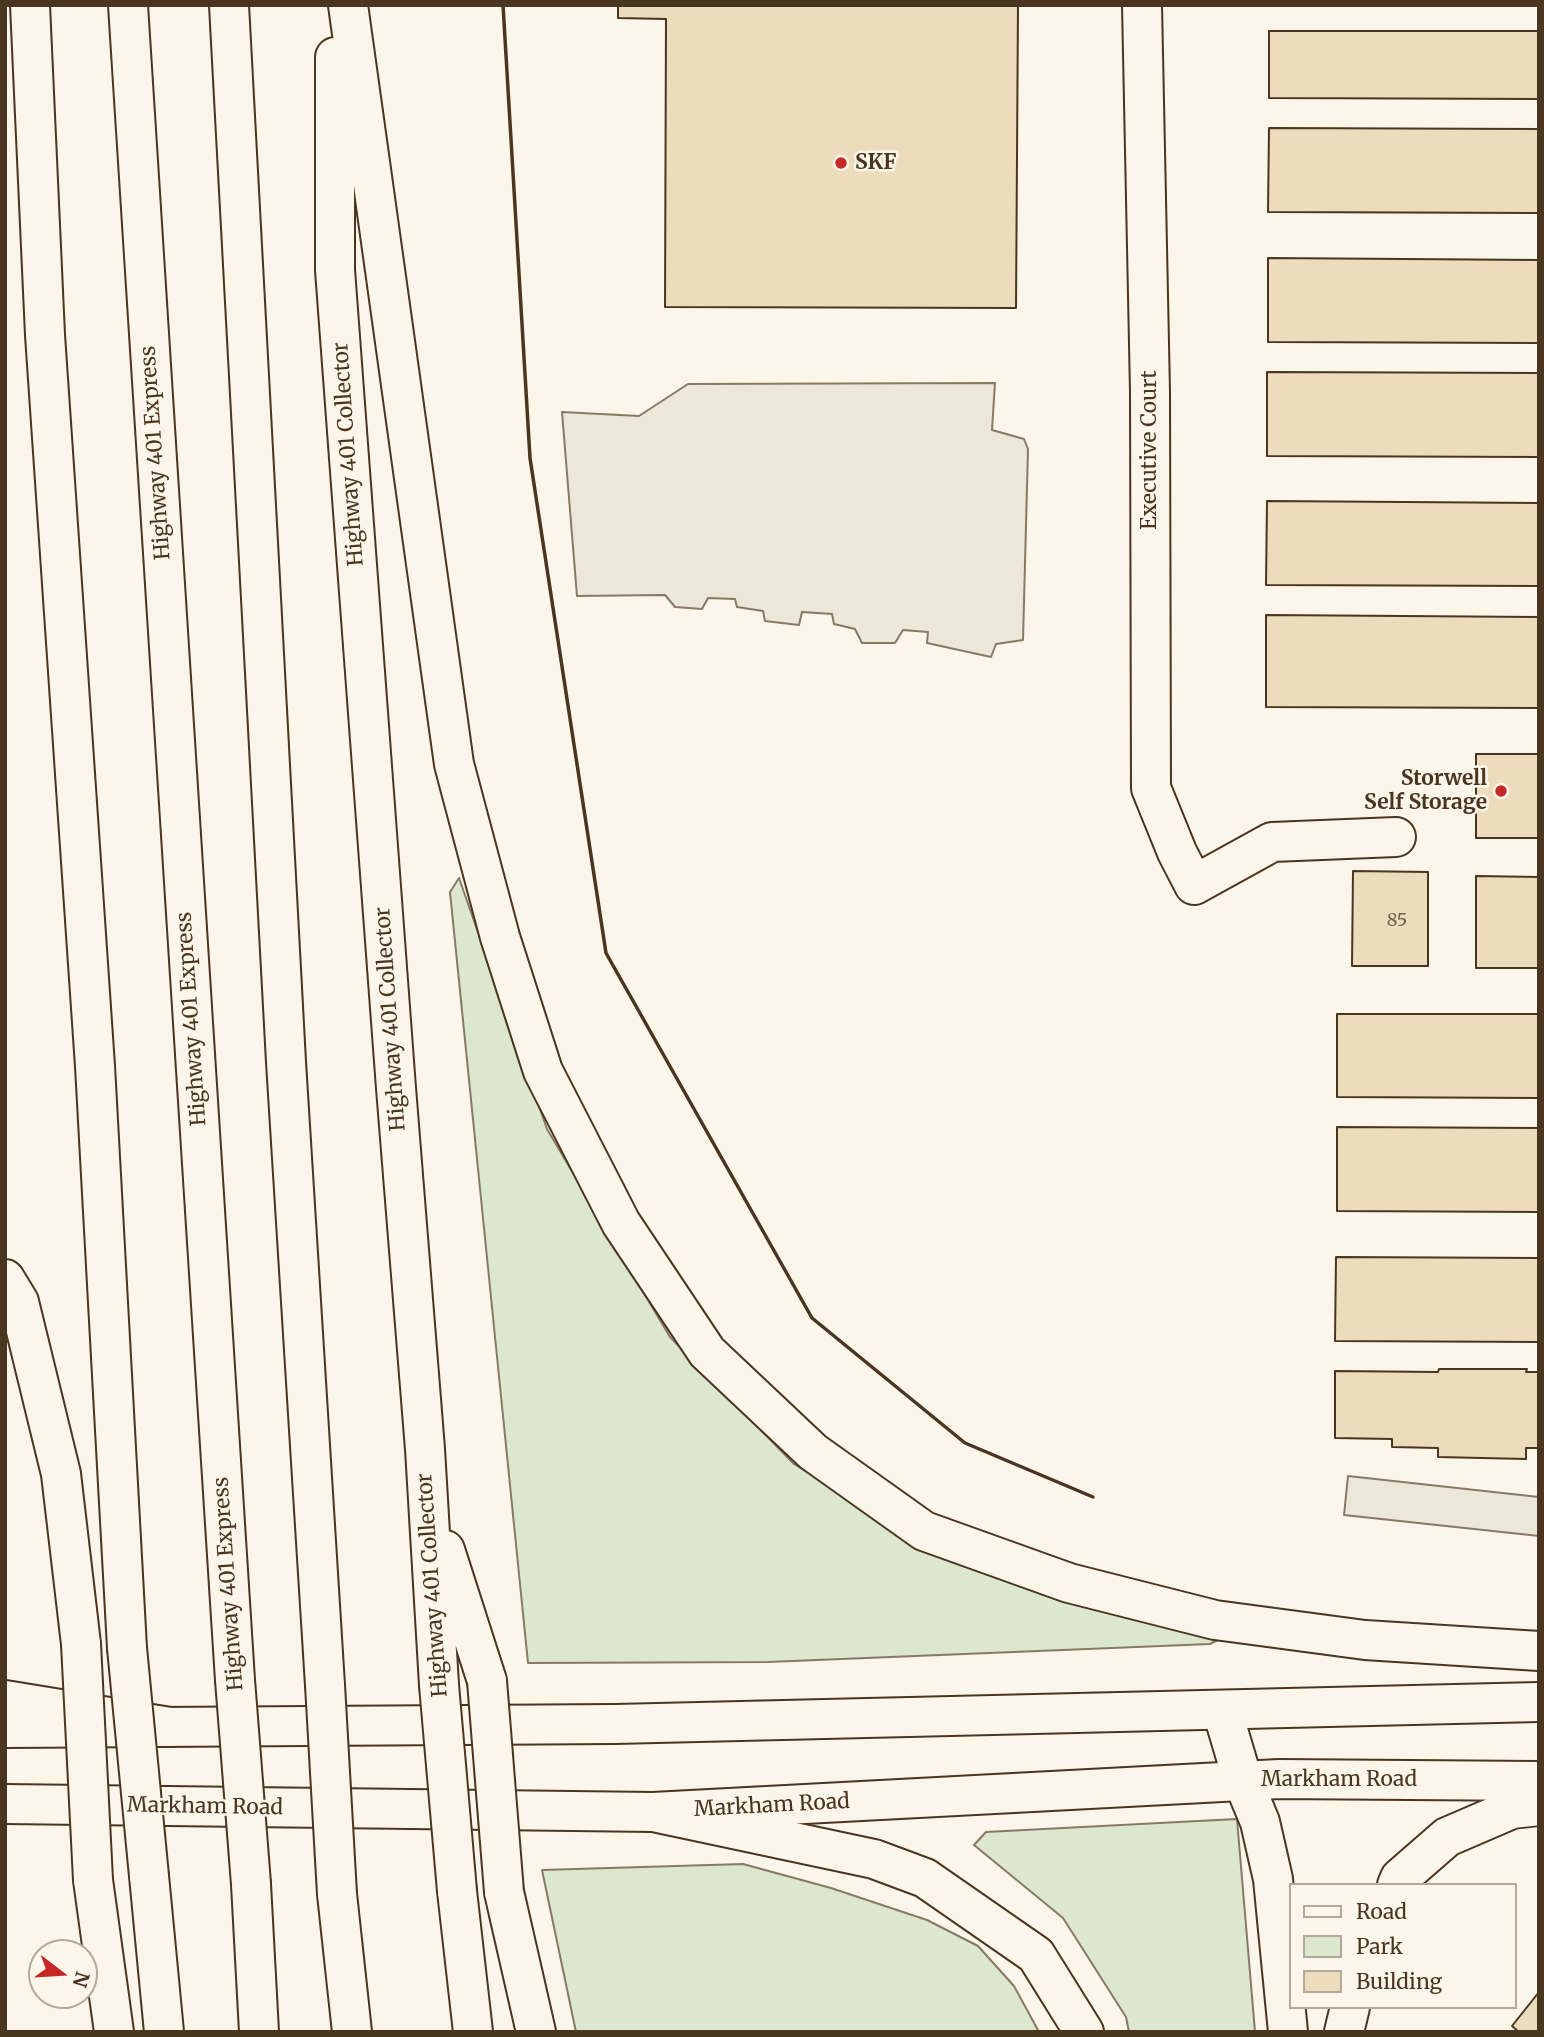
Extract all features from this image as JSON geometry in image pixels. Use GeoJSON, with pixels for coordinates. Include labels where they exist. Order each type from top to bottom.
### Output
{"type":"FeatureCollection","features":[{"type":"Feature","properties":{"kind":"main road"},"geometry":{"type":"LineString","coordinates":[[30,5],[45,335],[95,1066],[127,1648],[164,2032]]}},
{"type":"Feature","properties":{"kind":"main road","name":"Highway 401 Express"},"geometry":{"type":"LineString","coordinates":[[128,5],[259,2032]]}},
{"type":"Feature","properties":{"kind":"main road"},"geometry":{"type":"LineString","coordinates":[[229,5],[285,1048],[337,1894],[352,2032]]}},
{"type":"Feature","properties":{"kind":"main road","name":"Highway 401 Collector"},"geometry":{"type":"LineString","coordinates":[[335,5],[335,270],[428,1497],[439,1685],[472,2032]]}},
{"type":"Feature","properties":{"kind":"main road"},"geometry":{"type":"LineString","coordinates":[[348,5],[450,737],[461,791],[500,937],[543,1071],[621,1223],[707,1352],[813,1452],[924,1531],[1069,1583],[1214,1620],[1365,1640],[1539,1651]]}},
{"type":"Feature","properties":{"kind":"main road","name":"Executive Court"},"geometry":{"type":"LineString","coordinates":[[1142,5],[1150,392],[1151,788],[1177,852],[1194,885],[1272,842],[1396,837]]}},
{"type":"Feature","properties":{"kind":"main road"},"geometry":{"type":"LineString","coordinates":[[5,1279],[19,1302],[61,1474],[81,1643],[93,1880],[114,2032]]}},
{"type":"Feature","properties":{"kind":"main road"},"geometry":{"type":"LineString","coordinates":[[428,1497],[487,1681],[505,1892],[536,2032]]}},
{"type":"Feature","properties":{"kind":"main road"},"geometry":{"type":"LineString","coordinates":[[5,1700],[170,1727]]}},
{"type":"Feature","properties":{"kind":"main road"},"geometry":{"type":"LineString","coordinates":[[5,1728],[629,1724],[1539,1702]]}},
{"type":"Feature","properties":{"kind":"main road"},"geometry":{"type":"LineString","coordinates":[[1222,1710],[1243,1781],[1260,1822],[1273,1879],[1288,2032]]}},
{"type":"Feature","properties":{"kind":"main road","name":"Markham Road"},"geometry":{"type":"LineString","coordinates":[[5,1804],[653,1812],[1279,1779],[1539,1781]]}},
{"type":"Feature","properties":{"kind":"main road"},"geometry":{"type":"LineString","coordinates":[[1398,1883],[1400,1878],[1447,1837],[1513,1809],[1539,1805]]}},
{"type":"Feature","properties":{"kind":"main road"},"geometry":{"type":"LineString","coordinates":[[653,1812],[874,1859],[925,1878],[1036,1955],[1084,2032]]}},
{"type":"Feature","properties":{"kind":"main road"},"geometry":{"type":"LineString","coordinates":[[1344,2032],[1350,2009]]}},
{"type":"Feature","properties":{"kind":"green space"},"geometry":{"type":"Polygon","coordinates":[[[459,878],[547,1129],[670,1337],[794,1464],[949,1557],[1230,1634],[1210,1644],[768,1662],[528,1663],[450,892],[459,878]]]}},
{"type":"Feature","properties":{"kind":"green space"},"geometry":{"type":"Polygon","coordinates":[[[1237,1819],[1255,2032],[1129,2032],[1126,2017],[1063,1918],[974,1845],[986,1832],[1237,1819]]]}},
{"type":"Feature","properties":{"kind":"green space"},"geometry":{"type":"Polygon","coordinates":[[[743,1864],[831,1888],[927,1920],[978,1946],[1014,1986],[1039,2032],[576,2032],[542,1870],[743,1864]]]}},
{"type":"Feature","properties":{"kind":"shaded area"},"geometry":{"type":"Polygon","coordinates":[[[995,383],[992,430],[1024,439],[1028,449],[1023,640],[996,644],[991,657],[927,643],[928,632],[903,630],[895,643],[862,643],[855,629],[834,624],[832,614],[802,612],[799,625],[765,621],[763,611],[737,607],[735,599],[708,598],[702,609],[675,607],[665,595],[577,596],[562,412],[639,416],[688,384],[995,383]]]}},
{"type":"Feature","properties":{"kind":"shaded area"},"geometry":{"type":"Polygon","coordinates":[[[1348,1476],[1539,1497],[1539,1536],[1344,1515],[1348,1476]]]}},
{"type":"Feature","properties":{"kind":"building","name":"SKF"},"geometry":{"type":"Polygon","coordinates":[[[618,5],[1018,5],[1016,308],[665,307],[666,19],[618,18],[618,5]]]}},
{"type":"Feature","properties":{"kind":"building"},"geometry":{"type":"Polygon","coordinates":[[[1269,31],[1539,31],[1539,99],[1269,98],[1269,31]]]}},
{"type":"Feature","properties":{"kind":"building"},"geometry":{"type":"Polygon","coordinates":[[[1269,128],[1539,129],[1539,213],[1268,212],[1269,128]]]}},
{"type":"Feature","properties":{"kind":"building"},"geometry":{"type":"Polygon","coordinates":[[[1268,258],[1539,260],[1539,343],[1268,342],[1268,258]]]}},
{"type":"Feature","properties":{"kind":"building"},"geometry":{"type":"Polygon","coordinates":[[[1267,372],[1539,373],[1539,457],[1267,456],[1267,372]]]}},
{"type":"Feature","properties":{"kind":"building"},"geometry":{"type":"Polygon","coordinates":[[[1267,501],[1539,503],[1539,586],[1266,585],[1267,501]]]}},
{"type":"Feature","properties":{"kind":"building"},"geometry":{"type":"Polygon","coordinates":[[[1266,615],[1539,617],[1539,708],[1266,707],[1266,615]]]}},
{"type":"Feature","properties":{"kind":"building"},"geometry":{"type":"Polygon","coordinates":[[[1476,754],[1539,754],[1539,838],[1476,838],[1476,754]]]}},
{"type":"Feature","properties":{"kind":"building"},"geometry":{"type":"Polygon","coordinates":[[[1353,871],[1428,872],[1428,966],[1352,966],[1353,871]]]}},
{"type":"Feature","properties":{"kind":"building"},"geometry":{"type":"Polygon","coordinates":[[[1476,876],[1539,877],[1539,968],[1476,968],[1476,876]]]}},
{"type":"Feature","properties":{"kind":"building"},"geometry":{"type":"Polygon","coordinates":[[[1337,1014],[1539,1014],[1539,1098],[1337,1097],[1337,1014]]]}},
{"type":"Feature","properties":{"kind":"building"},"geometry":{"type":"Polygon","coordinates":[[[1337,1127],[1539,1128],[1539,1212],[1337,1211],[1337,1127]]]}},
{"type":"Feature","properties":{"kind":"building"},"geometry":{"type":"Polygon","coordinates":[[[1336,1257],[1539,1258],[1539,1342],[1335,1341],[1336,1257]]]}},
{"type":"Feature","properties":{"kind":"building"},"geometry":{"type":"Polygon","coordinates":[[[1439,1369],[1527,1369],[1526,1372],[1539,1372],[1539,1448],[1526,1448],[1526,1459],[1438,1457],[1438,1448],[1392,1447],[1392,1439],[1335,1438],[1335,1371],[1438,1372],[1439,1369]]]}},
{"type":"Feature","properties":{"kind":"building"},"geometry":{"type":"Polygon","coordinates":[[[1539,1992],[1539,2032],[1519,2032],[1512,2026],[1539,1992]]]}},
{"type":"Feature","properties":{"kind":"wall"},"geometry":{"type":"LineString","coordinates":[[503,5],[530,458],[606,953],[812,1318],[965,1443],[1093,1497]]}},
{"type":"Feature","properties":{"kind":"place","name":"SKF"},"geometry":{"type":"Point","coordinates":[841,163]}},
{"type":"Feature","properties":{"kind":"place","name":"Storwell Self Storage"},"geometry":{"type":"Point","coordinates":[1501,791]}}]}
